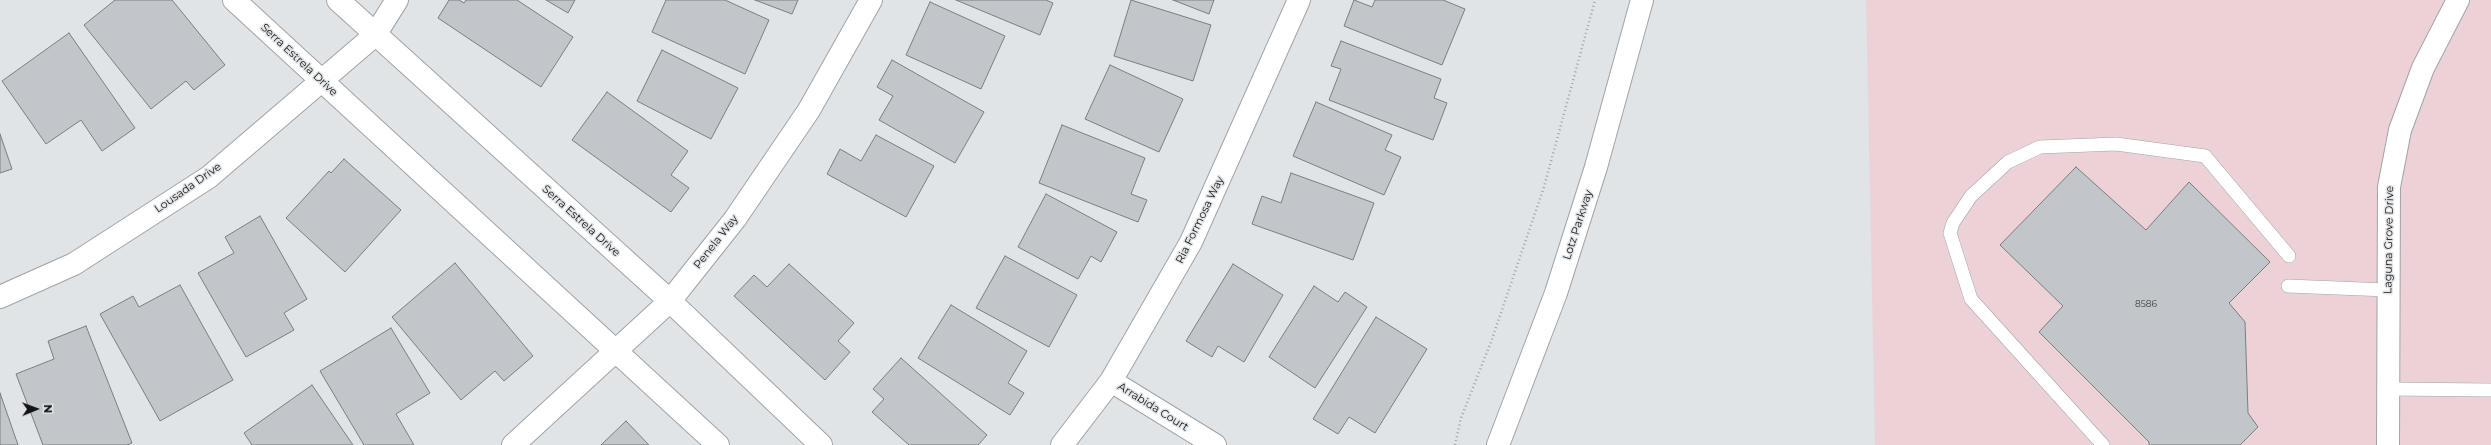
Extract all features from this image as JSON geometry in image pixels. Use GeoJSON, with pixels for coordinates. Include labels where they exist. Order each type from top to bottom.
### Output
{"type":"FeatureCollection","features":[{"type":"Feature","properties":{"kind":"street","name":"Serra Estrela Drive"},"geometry":{"type":"LineString","coordinates":[[234,0],[718,445]]}},
{"type":"Feature","properties":{"kind":"street","name":"Serra Estrela Drive"},"geometry":{"type":"LineString","coordinates":[[338,0],[670,301],[821,445]]}},
{"type":"Feature","properties":{"kind":"street"},"geometry":{"type":"LineString","coordinates":[[375,35],[397,0]]}},
{"type":"Feature","properties":{"kind":"street","name":"Penela Way"},"geometry":{"type":"LineString","coordinates":[[513,445],[670,301],[735,219],[809,110],[871,0]]}},
{"type":"Feature","properties":{"kind":"street","name":"Ria Formosa Way"},"geometry":{"type":"LineString","coordinates":[[1062,445],[1111,381],[1191,242],[1299,0]]}},
{"type":"Feature","properties":{"kind":"street","name":"Lotz Parkway"},"geometry":{"type":"LineString","coordinates":[[1498,445],[1559,285],[1596,167],[1642,0]]}},
{"type":"Feature","properties":{"kind":"street","name":"Laguna Grove Drive"},"geometry":{"type":"LineString","coordinates":[[2388,445],[2387,290],[2389,187],[2400,130],[2423,68],[2458,0]]}},
{"type":"Feature","properties":{"kind":"street","name":"Lousada Drive"},"geometry":{"type":"LineString","coordinates":[[0,297],[74,264],[209,177],[375,35]]}},
{"type":"Feature","properties":{"kind":"street","name":"Arrabida Court"},"geometry":{"type":"LineString","coordinates":[[1111,381],[1215,445]]}},
{"type":"Feature","properties":{"kind":"lane"},"geometry":{"type":"LineString","coordinates":[[2103,445],[1971,299],[1950,233],[1953,223],[1971,196],[2008,162],[2040,147],[2116,144],[2205,156],[2289,256]]}},
{"type":"Feature","properties":{"kind":"lane"},"geometry":{"type":"LineString","coordinates":[[2288,286],[2387,290]]}},
{"type":"Feature","properties":{"kind":"lane"},"geometry":{"type":"LineString","coordinates":[[2388,389],[2491,390]]}},
{"type":"Feature","properties":{"kind":"path"},"geometry":{"type":"LineString","coordinates":[[1455,445],[1461,418],[1494,335],[1544,187],[1595,0]]}},
{"type":"Feature","properties":{"kind":"shaded area"},"geometry":{"type":"Polygon","coordinates":[[[1866,0],[2491,0],[2491,445],[1875,445],[1866,0]]]}},
{"type":"Feature","properties":{"kind":"building"},"geometry":{"type":"Polygon","coordinates":[[[115,0],[172,0],[225,65],[194,90],[186,81],[151,109],[84,25],[115,0]]]}},
{"type":"Feature","properties":{"kind":"building"},"geometry":{"type":"Polygon","coordinates":[[[449,0],[459,0],[464,3],[466,0],[517,0],[573,37],[541,87],[438,18],[449,0]]]}},
{"type":"Feature","properties":{"kind":"building"},"geometry":{"type":"Polygon","coordinates":[[[546,0],[575,0],[568,13],[546,0]]]}},
{"type":"Feature","properties":{"kind":"building"},"geometry":{"type":"Polygon","coordinates":[[[666,0],[725,0],[769,20],[745,74],[652,32],[666,0]]]}},
{"type":"Feature","properties":{"kind":"building"},"geometry":{"type":"Polygon","coordinates":[[[755,0],[798,0],[792,14],[755,0]]]}},
{"type":"Feature","properties":{"kind":"building"},"geometry":{"type":"Polygon","coordinates":[[[956,0],[1046,0],[1053,3],[1040,35],[956,0]]]}},
{"type":"Feature","properties":{"kind":"building"},"geometry":{"type":"Polygon","coordinates":[[[1131,0],[1211,25],[1193,81],[1114,56],[1131,0]]]}},
{"type":"Feature","properties":{"kind":"building"},"geometry":{"type":"Polygon","coordinates":[[[1173,0],[1214,0],[1209,14],[1173,0]]]}},
{"type":"Feature","properties":{"kind":"building"},"geometry":{"type":"Polygon","coordinates":[[[1354,0],[1372,7],[1375,0],[1443,0],[1465,9],[1442,65],[1344,26],[1354,0]]]}},
{"type":"Feature","properties":{"kind":"building"},"geometry":{"type":"Polygon","coordinates":[[[930,2],[1005,36],[981,89],[906,55],[930,2]]]}},
{"type":"Feature","properties":{"kind":"building"},"geometry":{"type":"Polygon","coordinates":[[[69,33],[135,128],[102,151],[81,120],[46,144],[2,81],[69,33]]]}},
{"type":"Feature","properties":{"kind":"building"},"geometry":{"type":"Polygon","coordinates":[[[1341,41],[1441,79],[1434,98],[1447,103],[1433,140],[1329,100],[1341,69],[1331,66],[1341,41]]]}},
{"type":"Feature","properties":{"kind":"building"},"geometry":{"type":"Polygon","coordinates":[[[662,50],[738,88],[711,139],[637,101],[662,50]]]}},
{"type":"Feature","properties":{"kind":"building"},"geometry":{"type":"Polygon","coordinates":[[[892,60],[984,112],[955,163],[879,120],[893,96],[877,87],[892,60]]]}},
{"type":"Feature","properties":{"kind":"building"},"geometry":{"type":"Polygon","coordinates":[[[1110,65],[1183,99],[1159,152],[1085,119],[1110,65]]]}},
{"type":"Feature","properties":{"kind":"building"},"geometry":{"type":"Polygon","coordinates":[[[607,92],[688,151],[671,175],[689,188],[671,212],[572,140],[607,92]]]}},
{"type":"Feature","properties":{"kind":"building"},"geometry":{"type":"Polygon","coordinates":[[[1316,102],[1392,135],[1385,150],[1401,157],[1384,195],[1293,156],[1316,102]]]}},
{"type":"Feature","properties":{"kind":"building"},"geometry":{"type":"Polygon","coordinates":[[[1062,125],[1145,158],[1131,194],[1147,200],[1138,222],[1039,183],[1062,125]]]}},
{"type":"Feature","properties":{"kind":"building"},"geometry":{"type":"Polygon","coordinates":[[[0,134],[12,169],[0,173],[0,134]]]}},
{"type":"Feature","properties":{"kind":"building"},"geometry":{"type":"Polygon","coordinates":[[[876,135],[934,166],[906,217],[827,174],[840,149],[861,161],[876,135]]]}},
{"type":"Feature","properties":{"kind":"building"},"geometry":{"type":"Polygon","coordinates":[[[344,159],[401,210],[345,272],[286,218],[329,171],[331,173],[344,159]]]}},
{"type":"Feature","properties":{"kind":"building"},"geometry":{"type":"Polygon","coordinates":[[[2076,167],[2146,230],[2189,182],[2270,262],[2229,303],[2245,322],[2248,413],[2258,427],[2240,445],[2149,445],[2149,442],[2039,332],[2063,306],[2000,245],[2076,167]]]}},
{"type":"Feature","properties":{"kind":"building"},"geometry":{"type":"Polygon","coordinates":[[[1291,173],[1374,203],[1353,260],[1252,224],[1262,196],[1281,203],[1291,173]]]}},
{"type":"Feature","properties":{"kind":"building"},"geometry":{"type":"Polygon","coordinates":[[[1046,194],[1117,232],[1101,262],[1091,256],[1078,279],[1018,247],[1046,194]]]}},
{"type":"Feature","properties":{"kind":"building"},"geometry":{"type":"Polygon","coordinates":[[[260,216],[307,299],[284,313],[294,330],[246,357],[198,273],[234,253],[225,237],[260,216]]]}},
{"type":"Feature","properties":{"kind":"building"},"geometry":{"type":"Polygon","coordinates":[[[1005,256],[1077,295],[1049,347],[976,308],[1005,256]]]}},
{"type":"Feature","properties":{"kind":"building"},"geometry":{"type":"Polygon","coordinates":[[[455,263],[533,356],[504,381],[495,371],[461,400],[392,317],[455,263]]]}},
{"type":"Feature","properties":{"kind":"building"},"geometry":{"type":"Polygon","coordinates":[[[789,264],[854,323],[838,341],[850,352],[825,380],[734,296],[754,275],[767,287],[789,264]]]}},
{"type":"Feature","properties":{"kind":"building"},"geometry":{"type":"Polygon","coordinates":[[[1233,264],[1283,295],[1244,362],[1218,346],[1212,357],[1186,341],[1233,264]]]}},
{"type":"Feature","properties":{"kind":"building"},"geometry":{"type":"Polygon","coordinates":[[[180,285],[233,380],[160,421],[100,314],[133,296],[139,307],[180,285]]]}},
{"type":"Feature","properties":{"kind":"building"},"geometry":{"type":"Polygon","coordinates":[[[1314,286],[1338,302],[1345,292],[1367,307],[1315,388],[1269,357],[1314,286]]]}},
{"type":"Feature","properties":{"kind":"building"},"geometry":{"type":"Polygon","coordinates":[[[951,305],[1027,351],[1008,383],[1024,393],[1010,415],[918,358],[951,305]]]}},
{"type":"Feature","properties":{"kind":"building"},"geometry":{"type":"Polygon","coordinates":[[[1376,317],[1427,349],[1375,433],[1349,417],[1338,434],[1313,419],[1376,317]]]}},
{"type":"Feature","properties":{"kind":"building"},"geometry":{"type":"Polygon","coordinates":[[[86,326],[132,443],[127,445],[43,445],[16,374],[54,359],[48,341],[86,326]]]}},
{"type":"Feature","properties":{"kind":"building"},"geometry":{"type":"Polygon","coordinates":[[[391,328],[430,393],[396,414],[414,445],[364,445],[320,371],[391,328]]]}},
{"type":"Feature","properties":{"kind":"building"},"geometry":{"type":"Polygon","coordinates":[[[901,358],[987,435],[978,445],[909,445],[872,412],[884,399],[873,389],[901,358]]]}},
{"type":"Feature","properties":{"kind":"building"},"geometry":{"type":"Polygon","coordinates":[[[312,385],[353,445],[252,445],[244,433],[312,385]]]}},
{"type":"Feature","properties":{"kind":"building"},"geometry":{"type":"Polygon","coordinates":[[[0,393],[18,445],[0,445],[0,393]]]}},
{"type":"Feature","properties":{"kind":"building"},"geometry":{"type":"Polygon","coordinates":[[[626,421],[649,445],[601,445],[626,421]]]}}]}
